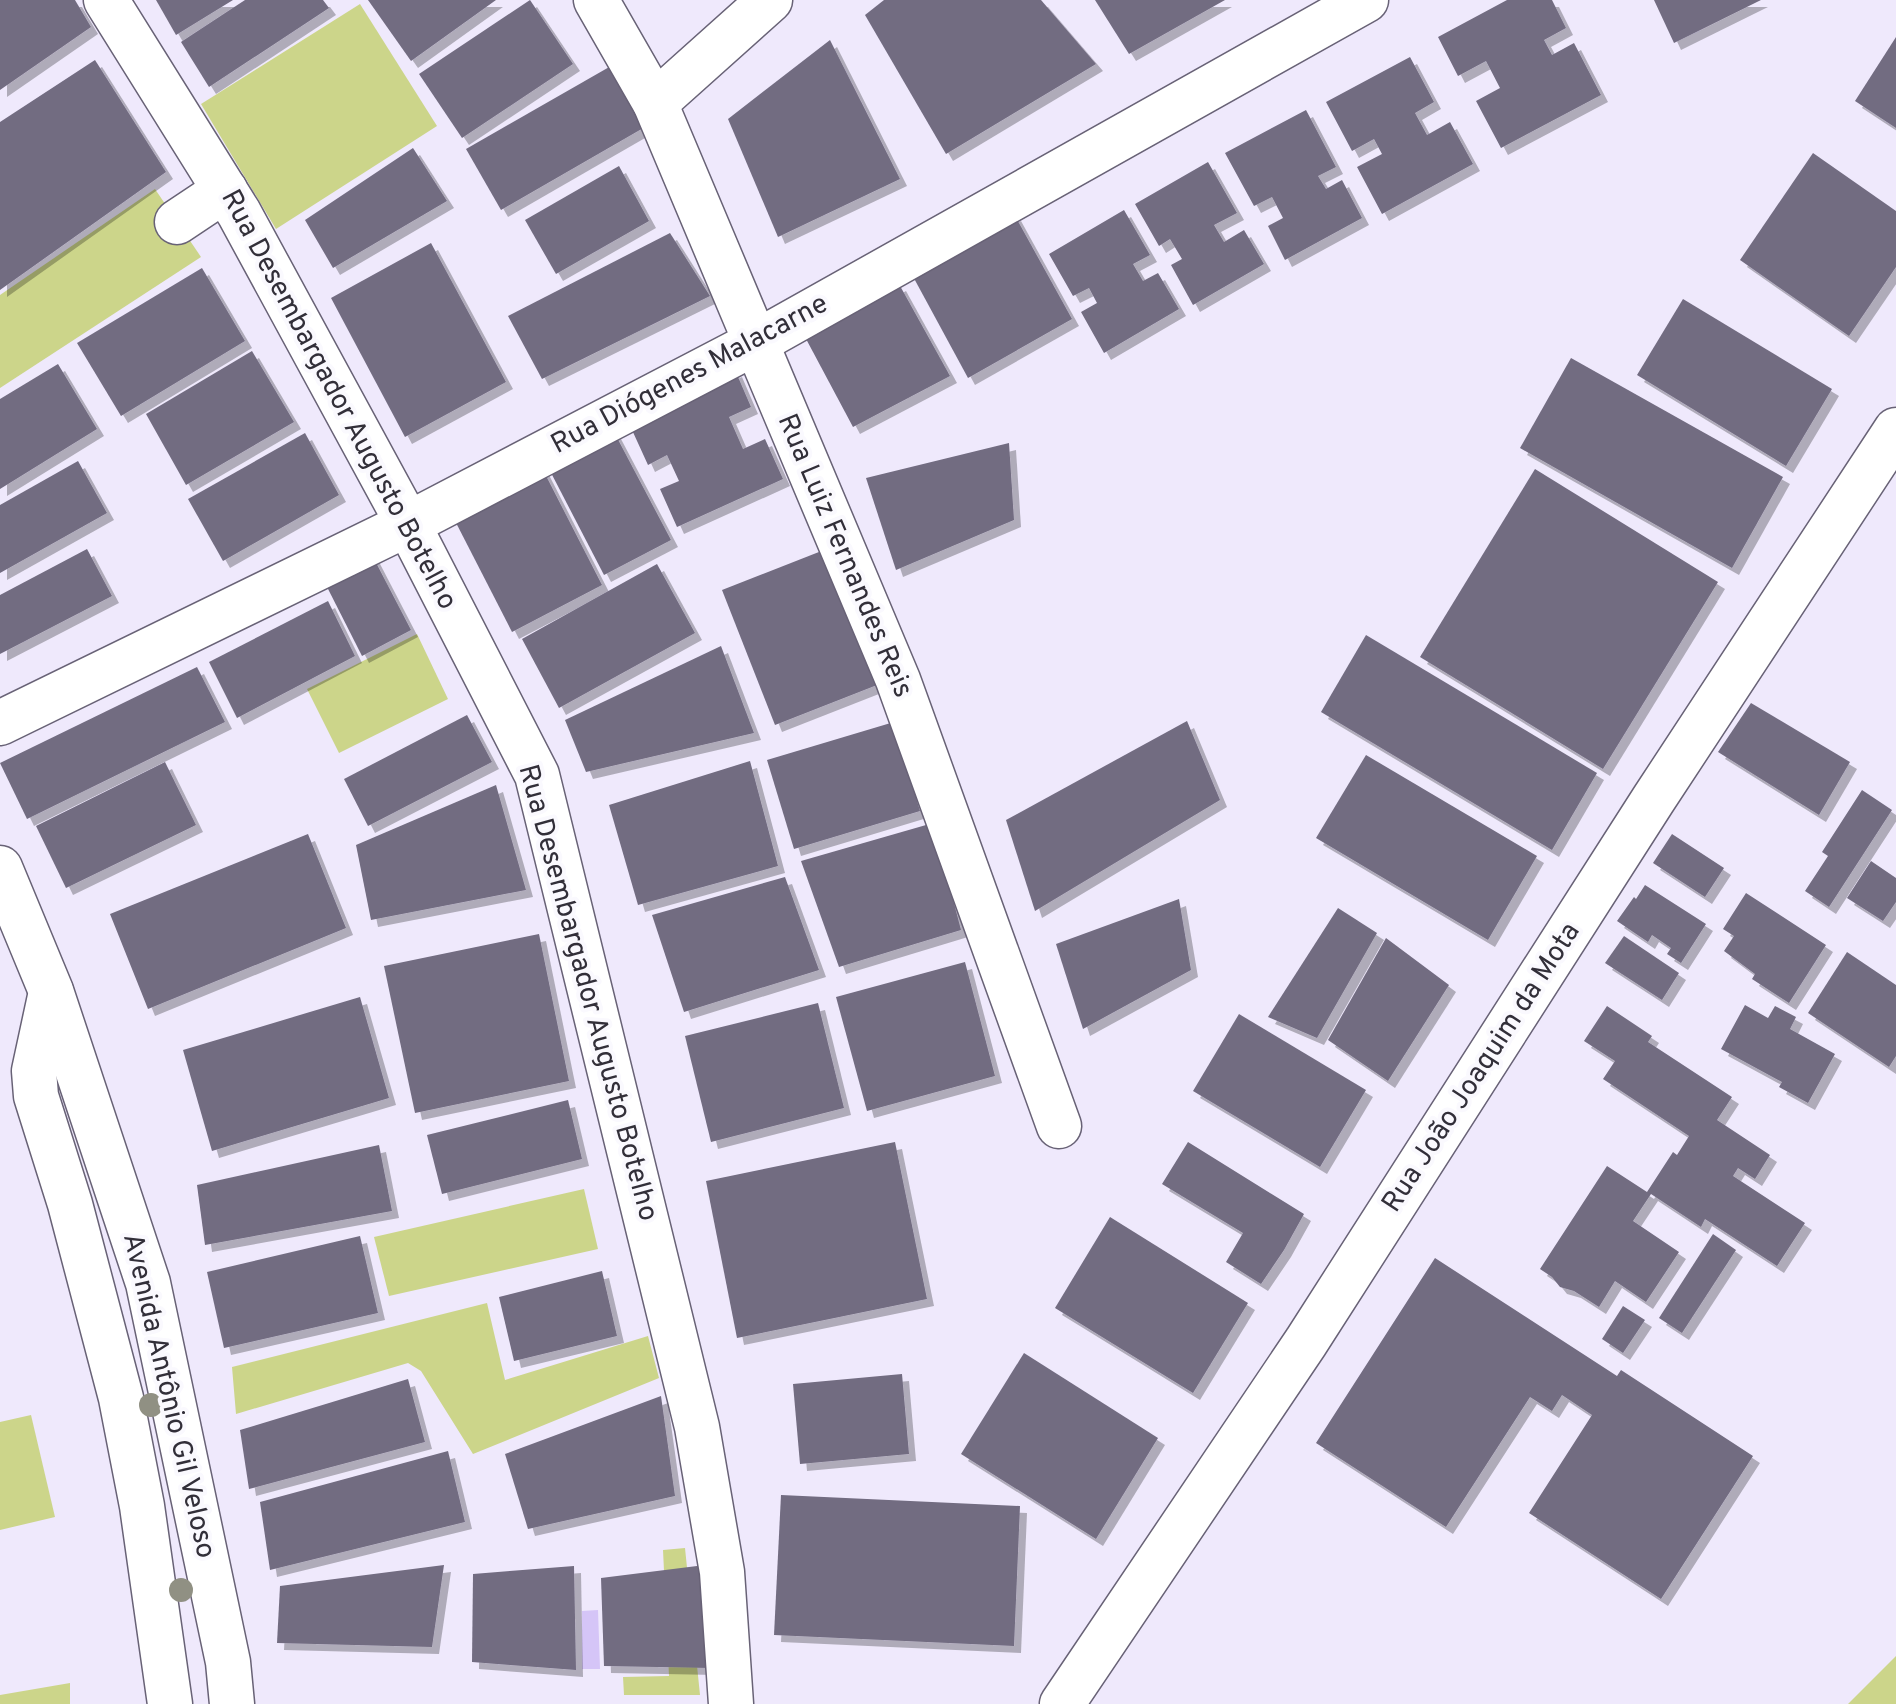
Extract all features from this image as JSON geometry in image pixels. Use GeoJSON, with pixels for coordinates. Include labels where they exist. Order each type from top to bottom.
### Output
{"type":"FeatureCollection","features":[{"type":"Feature","properties":{"kind":"street","name":"Rua Desembargador Augusto Botelho"},"geometry":{"type":"LineString","coordinates":[[106,0],[225,190],[408,524],[537,775],[697,1427],[722,1572],[731,1704]]}},
{"type":"Feature","properties":{"kind":"street","name":"Rua Luiz Fernandes Reis"},"geometry":{"type":"LineString","coordinates":[[596,0],[655,103],[898,680],[1059,1126]]}},
{"type":"Feature","properties":{"kind":"street"},"geometry":{"type":"LineString","coordinates":[[655,103],[770,0]]}},
{"type":"Feature","properties":{"kind":"street","name":"Rua Diógenes Malacarne"},"geometry":{"type":"LineString","coordinates":[[0,723],[408,524],[755,343],[1366,0]]}},
{"type":"Feature","properties":{"kind":"street"},"geometry":{"type":"LineString","coordinates":[[177,222],[225,190]]}},
{"type":"Feature","properties":{"kind":"street","name":"Rua João Joaquim da Mota"},"geometry":{"type":"LineString","coordinates":[[1061,1704],[1314,1330],[1644,814],[1896,430]]}},
{"type":"Feature","properties":{"kind":"street","name":"Avenida Antônio Gil Veloso"},"geometry":{"type":"LineString","coordinates":[[0,868],[51,991],[148,1283],[228,1662],[232,1704]]}},
{"type":"Feature","properties":{"kind":"street"},"geometry":{"type":"LineString","coordinates":[[51,991],[34,1071],[36,1096],[78,1232],[121,1398],[142,1506],[170,1704]]}},
{"type":"Feature","properties":{"kind":"green space"},"geometry":{"type":"Polygon","coordinates":[[[360,4],[437,126],[276,229],[201,104],[360,4]]]}},
{"type":"Feature","properties":{"kind":"green space"},"geometry":{"type":"Polygon","coordinates":[[[155,189],[201,257],[0,388],[0,295],[155,189]]]}},
{"type":"Feature","properties":{"kind":"green space"},"geometry":{"type":"Polygon","coordinates":[[[417,634],[448,699],[339,753],[307,689],[417,634]]]}},
{"type":"Feature","properties":{"kind":"green space"},"geometry":{"type":"Polygon","coordinates":[[[584,1189],[598,1249],[389,1296],[374,1237],[584,1189]]]}},
{"type":"Feature","properties":{"kind":"green space"},"geometry":{"type":"Polygon","coordinates":[[[487,1303],[505,1380],[648,1336],[659,1378],[473,1454],[421,1371],[408,1363],[236,1414],[232,1367],[487,1303]]]}},
{"type":"Feature","properties":{"kind":"green space"},"geometry":{"type":"Polygon","coordinates":[[[31,1415],[55,1517],[0,1530],[0,1422],[31,1415]]]}},
{"type":"Feature","properties":{"kind":"green space"},"geometry":{"type":"Polygon","coordinates":[[[685,1548],[700,1695],[624,1695],[623,1677],[669,1676],[663,1550],[685,1548]]]}},
{"type":"Feature","properties":{"kind":"green space"},"geometry":{"type":"Polygon","coordinates":[[[1896,1656],[1896,1704],[1848,1704],[1896,1656]]]}},
{"type":"Feature","properties":{"kind":"green space"},"geometry":{"type":"Polygon","coordinates":[[[70,1683],[70,1704],[0,1704],[0,1695],[70,1683]]]}},
{"type":"Feature","properties":{"kind":"shaded area"},"geometry":{"type":"Polygon","coordinates":[[[598,1610],[600,1669],[582,1669],[582,1611],[598,1610]]]}},
{"type":"Feature","properties":{"kind":"building"},"geometry":{"type":"Polygon","coordinates":[[[0,0],[75,0],[91,27],[0,90],[0,0]]]}},
{"type":"Feature","properties":{"kind":"building"},"geometry":{"type":"Polygon","coordinates":[[[156,0],[233,0],[176,35],[156,0]]]}},
{"type":"Feature","properties":{"kind":"building"},"geometry":{"type":"Polygon","coordinates":[[[245,0],[323,0],[329,8],[209,87],[181,42],[245,0]]]}},
{"type":"Feature","properties":{"kind":"building"},"geometry":{"type":"Polygon","coordinates":[[[368,0],[496,0],[411,61],[368,0]]]}},
{"type":"Feature","properties":{"kind":"building"},"geometry":{"type":"Polygon","coordinates":[[[530,0],[573,64],[462,138],[419,74],[530,0]]]}},
{"type":"Feature","properties":{"kind":"building"},"geometry":{"type":"Polygon","coordinates":[[[884,0],[1041,0],[1096,64],[946,154],[865,15],[884,0]]]}},
{"type":"Feature","properties":{"kind":"building"},"geometry":{"type":"Polygon","coordinates":[[[1095,0],[1225,0],[1129,54],[1095,0]]]}},
{"type":"Feature","properties":{"kind":"building"},"geometry":{"type":"Polygon","coordinates":[[[1507,0],[1552,0],[1566,28],[1544,40],[1552,55],[1574,43],[1601,95],[1501,148],[1476,101],[1500,88],[1486,61],[1458,76],[1438,37],[1507,0]]]}},
{"type":"Feature","properties":{"kind":"building"},"geometry":{"type":"Polygon","coordinates":[[[1654,0],[1761,0],[1674,43],[1654,0]]]}},
{"type":"Feature","properties":{"kind":"building"},"geometry":{"type":"Polygon","coordinates":[[[1896,37],[1896,128],[1855,101],[1896,37]]]}},
{"type":"Feature","properties":{"kind":"building"},"geometry":{"type":"Polygon","coordinates":[[[830,40],[900,179],[778,237],[728,119],[830,40]]]}},
{"type":"Feature","properties":{"kind":"building"},"geometry":{"type":"Polygon","coordinates":[[[1410,57],[1434,102],[1415,113],[1427,135],[1450,122],[1473,164],[1382,214],[1357,167],[1382,154],[1374,139],[1352,151],[1326,102],[1410,57]]]}},
{"type":"Feature","properties":{"kind":"building"},"geometry":{"type":"Polygon","coordinates":[[[95,60],[166,172],[0,290],[0,122],[95,60]]]}},
{"type":"Feature","properties":{"kind":"building"},"geometry":{"type":"Polygon","coordinates":[[[611,66],[645,127],[501,210],[466,149],[611,66]]]}},
{"type":"Feature","properties":{"kind":"building"},"geometry":{"type":"Polygon","coordinates":[[[1306,110],[1336,167],[1318,176],[1326,189],[1342,180],[1362,218],[1285,260],[1268,226],[1283,218],[1272,197],[1254,206],[1225,153],[1306,110]]]}},
{"type":"Feature","properties":{"kind":"building"},"geometry":{"type":"Polygon","coordinates":[[[413,148],[447,201],[333,268],[305,220],[413,148]]]}},
{"type":"Feature","properties":{"kind":"building"},"geometry":{"type":"Polygon","coordinates":[[[1813,153],[1896,211],[1896,267],[1849,336],[1740,260],[1813,153]]]}},
{"type":"Feature","properties":{"kind":"building"},"geometry":{"type":"Polygon","coordinates":[[[1208,162],[1237,213],[1214,225],[1224,242],[1244,230],[1264,264],[1193,305],[1171,265],[1182,259],[1170,239],[1159,246],[1135,204],[1208,162]]]}},
{"type":"Feature","properties":{"kind":"building"},"geometry":{"type":"Polygon","coordinates":[[[619,166],[649,221],[556,274],[525,220],[619,166]]]}},
{"type":"Feature","properties":{"kind":"building"},"geometry":{"type":"Polygon","coordinates":[[[1124,210],[1150,255],[1133,264],[1143,281],[1158,273],[1179,309],[1104,353],[1081,312],[1097,303],[1089,288],[1073,296],[1049,254],[1124,210]]]}},
{"type":"Feature","properties":{"kind":"building"},"geometry":{"type":"Polygon","coordinates":[[[1014,214],[1072,319],[968,378],[910,271],[1014,214]]]}},
{"type":"Feature","properties":{"kind":"building"},"geometry":{"type":"Polygon","coordinates":[[[670,233],[710,296],[542,379],[508,316],[670,233]]]}},
{"type":"Feature","properties":{"kind":"building"},"geometry":{"type":"Polygon","coordinates":[[[431,243],[506,382],[405,437],[331,298],[431,243]]]}},
{"type":"Feature","properties":{"kind":"building"},"geometry":{"type":"Polygon","coordinates":[[[202,268],[245,341],[121,416],[77,343],[202,268]]]}},
{"type":"Feature","properties":{"kind":"building"},"geometry":{"type":"Polygon","coordinates":[[[899,284],[950,376],[853,427],[805,337],[899,284]]]}},
{"type":"Feature","properties":{"kind":"building"},"geometry":{"type":"Polygon","coordinates":[[[1683,299],[1832,389],[1786,466],[1637,375],[1683,299]]]}},
{"type":"Feature","properties":{"kind":"building"},"geometry":{"type":"Polygon","coordinates":[[[252,351],[294,422],[186,485],[146,414],[252,351]]]}},
{"type":"Feature","properties":{"kind":"building"},"geometry":{"type":"Polygon","coordinates":[[[1571,358],[1783,477],[1732,568],[1520,448],[1571,358]]]}},
{"type":"Feature","properties":{"kind":"building"},"geometry":{"type":"Polygon","coordinates":[[[58,364],[97,429],[0,489],[0,399],[58,364]]]}},
{"type":"Feature","properties":{"kind":"building"},"geometry":{"type":"Polygon","coordinates":[[[735,370],[751,407],[729,417],[743,449],[765,439],[783,479],[677,527],[660,489],[679,481],[667,455],[648,465],[627,419],[735,370]]]}},
{"type":"Feature","properties":{"kind":"building"},"geometry":{"type":"Polygon","coordinates":[[[614,432],[671,540],[604,575],[548,467],[614,432]]]}},
{"type":"Feature","properties":{"kind":"building"},"geometry":{"type":"Polygon","coordinates":[[[305,433],[339,495],[223,561],[188,499],[305,433]]]}},
{"type":"Feature","properties":{"kind":"building"},"geometry":{"type":"Polygon","coordinates":[[[1009,443],[1014,520],[896,570],[866,478],[1009,443]]]}},
{"type":"Feature","properties":{"kind":"building"},"geometry":{"type":"Polygon","coordinates":[[[78,461],[107,513],[0,573],[0,505],[78,461]]]}},
{"type":"Feature","properties":{"kind":"building"},"geometry":{"type":"Polygon","coordinates":[[[542,468],[602,585],[512,632],[452,515],[542,468]]]}},
{"type":"Feature","properties":{"kind":"building"},"geometry":{"type":"Polygon","coordinates":[[[1535,469],[1718,582],[1603,769],[1420,657],[1535,469]]]}},
{"type":"Feature","properties":{"kind":"building"},"geometry":{"type":"Polygon","coordinates":[[[87,549],[112,596],[0,654],[0,595],[87,549]]]}},
{"type":"Feature","properties":{"kind":"building"},"geometry":{"type":"Polygon","coordinates":[[[824,550],[877,685],[775,725],[722,590],[824,550]]]}},
{"type":"Feature","properties":{"kind":"building"},"geometry":{"type":"Polygon","coordinates":[[[372,555],[411,630],[362,656],[324,581],[372,555]]]}},
{"type":"Feature","properties":{"kind":"building"},"geometry":{"type":"Polygon","coordinates":[[[657,564],[695,633],[559,708],[522,639],[657,564]]]}},
{"type":"Feature","properties":{"kind":"building"},"geometry":{"type":"Polygon","coordinates":[[[328,601],[355,656],[237,718],[209,662],[328,601]]]}},
{"type":"Feature","properties":{"kind":"building"},"geometry":{"type":"Polygon","coordinates":[[[1366,635],[1597,773],[1552,850],[1321,712],[1366,635]]]}},
{"type":"Feature","properties":{"kind":"building"},"geometry":{"type":"Polygon","coordinates":[[[721,646],[754,733],[586,772],[565,720],[721,646]]]}},
{"type":"Feature","properties":{"kind":"building"},"geometry":{"type":"Polygon","coordinates":[[[197,667],[225,722],[27,819],[0,763],[197,667]]]}},
{"type":"Feature","properties":{"kind":"building"},"geometry":{"type":"Polygon","coordinates":[[[1751,703],[1850,762],[1819,815],[1718,752],[1751,703]]]}},
{"type":"Feature","properties":{"kind":"building"},"geometry":{"type":"Polygon","coordinates":[[[467,715],[492,762],[368,826],[344,779],[467,715]]]}},
{"type":"Feature","properties":{"kind":"building"},"geometry":{"type":"Polygon","coordinates":[[[1187,721],[1220,800],[1035,911],[1006,820],[1187,721]]]}},
{"type":"Feature","properties":{"kind":"building"},"geometry":{"type":"Polygon","coordinates":[[[894,722],[920,811],[794,849],[767,760],[894,722]]]}},
{"type":"Feature","properties":{"kind":"building"},"geometry":{"type":"Polygon","coordinates":[[[1366,755],[1537,856],[1488,940],[1316,838],[1366,755]]]}},
{"type":"Feature","properties":{"kind":"building"},"geometry":{"type":"Polygon","coordinates":[[[750,761],[778,866],[638,905],[609,805],[750,761]]]}},
{"type":"Feature","properties":{"kind":"building"},"geometry":{"type":"Polygon","coordinates":[[[165,762],[196,825],[66,888],[36,826],[165,762]]]}},
{"type":"Feature","properties":{"kind":"building"},"geometry":{"type":"Polygon","coordinates":[[[496,785],[526,890],[371,920],[356,845],[496,785]]]}},
{"type":"Feature","properties":{"kind":"building"},"geometry":{"type":"Polygon","coordinates":[[[1862,790],[1892,810],[1829,907],[1805,891],[1828,856],[1822,852],[1862,790]]]}},
{"type":"Feature","properties":{"kind":"building"},"geometry":{"type":"Polygon","coordinates":[[[933,823],[961,930],[839,967],[801,861],[933,823]]]}},
{"type":"Feature","properties":{"kind":"building"},"geometry":{"type":"Polygon","coordinates":[[[308,834],[346,928],[148,1009],[110,914],[308,834]]]}},
{"type":"Feature","properties":{"kind":"building"},"geometry":{"type":"Polygon","coordinates":[[[1672,834],[1724,868],[1705,897],[1653,863],[1672,834]]]}},
{"type":"Feature","properties":{"kind":"building"},"geometry":{"type":"Polygon","coordinates":[[[1871,861],[1896,878],[1896,902],[1883,921],[1847,898],[1871,861]]]}},
{"type":"Feature","properties":{"kind":"building"},"geometry":{"type":"Polygon","coordinates":[[[785,877],[819,970],[684,1012],[652,915],[785,877]]]}},
{"type":"Feature","properties":{"kind":"building"},"geometry":{"type":"Polygon","coordinates":[[[1645,885],[1706,924],[1681,963],[1667,954],[1671,948],[1652,935],[1648,942],[1617,921],[1645,885]]]}},
{"type":"Feature","properties":{"kind":"building"},"geometry":{"type":"Polygon","coordinates":[[[1746,893],[1826,945],[1789,1003],[1752,979],[1755,974],[1724,951],[1734,936],[1723,929],[1746,893]]]}},
{"type":"Feature","properties":{"kind":"building"},"geometry":{"type":"Polygon","coordinates":[[[1179,899],[1191,970],[1083,1029],[1056,944],[1179,899]]]}},
{"type":"Feature","properties":{"kind":"building"},"geometry":{"type":"Polygon","coordinates":[[[1338,908],[1377,933],[1317,1038],[1268,1017],[1338,908]]]}},
{"type":"Feature","properties":{"kind":"building"},"geometry":{"type":"Polygon","coordinates":[[[539,934],[569,1081],[415,1113],[384,966],[539,934]]]}},
{"type":"Feature","properties":{"kind":"building"},"geometry":{"type":"Polygon","coordinates":[[[1624,936],[1679,973],[1662,1000],[1605,963],[1624,936]]]}},
{"type":"Feature","properties":{"kind":"building"},"geometry":{"type":"Polygon","coordinates":[[[1386,938],[1449,985],[1388,1081],[1328,1040],[1386,938]]]}},
{"type":"Feature","properties":{"kind":"building"},"geometry":{"type":"Polygon","coordinates":[[[1847,952],[1896,985],[1896,1056],[1889,1067],[1808,1013],[1847,952]]]}},
{"type":"Feature","properties":{"kind":"building"},"geometry":{"type":"Polygon","coordinates":[[[965,962],[995,1076],[867,1111],[836,997],[965,962]]]}},
{"type":"Feature","properties":{"kind":"building"},"geometry":{"type":"Polygon","coordinates":[[[360,997],[389,1098],[212,1151],[183,1050],[360,997]]]}},
{"type":"Feature","properties":{"kind":"building"},"geometry":{"type":"Polygon","coordinates":[[[818,1003],[844,1108],[711,1142],[685,1036],[818,1003]]]}},
{"type":"Feature","properties":{"kind":"building"},"geometry":{"type":"Polygon","coordinates":[[[1745,1005],[1768,1018],[1775,1006],[1796,1017],[1790,1029],[1835,1054],[1808,1103],[1779,1087],[1782,1082],[1721,1049],[1745,1005]]]}},
{"type":"Feature","properties":{"kind":"building"},"geometry":{"type":"Polygon","coordinates":[[[1607,1006],[1652,1036],[1648,1042],[1732,1097],[1717,1120],[1770,1155],[1755,1179],[1738,1168],[1733,1176],[1805,1223],[1777,1266],[1705,1219],[1701,1227],[1651,1194],[1633,1221],[1679,1252],[1646,1302],[1615,1281],[1599,1307],[1574,1291],[1560,1287],[1540,1269],[1607,1166],[1647,1192],[1673,1152],[1677,1155],[1689,1136],[1603,1079],[1615,1061],[1584,1041],[1607,1006]]]}},
{"type":"Feature","properties":{"kind":"building"},"geometry":{"type":"Polygon","coordinates":[[[1239,1014],[1366,1090],[1320,1167],[1193,1091],[1239,1014]]]}},
{"type":"Feature","properties":{"kind":"building"},"geometry":{"type":"Polygon","coordinates":[[[568,1100],[582,1159],[442,1194],[427,1135],[568,1100]]]}},
{"type":"Feature","properties":{"kind":"building"},"geometry":{"type":"Polygon","coordinates":[[[895,1142],[927,1299],[737,1338],[706,1181],[895,1142]]]}},
{"type":"Feature","properties":{"kind":"building"},"geometry":{"type":"Polygon","coordinates":[[[1188,1142],[1304,1214],[1261,1284],[1226,1262],[1243,1233],[1162,1184],[1188,1142]]]}},
{"type":"Feature","properties":{"kind":"building"},"geometry":{"type":"Polygon","coordinates":[[[379,1145],[392,1211],[205,1245],[197,1185],[379,1145]]]}},
{"type":"Feature","properties":{"kind":"building"},"geometry":{"type":"Polygon","coordinates":[[[1110,1217],[1248,1303],[1193,1393],[1055,1308],[1110,1217]]]}},
{"type":"Feature","properties":{"kind":"building"},"geometry":{"type":"Polygon","coordinates":[[[1713,1234],[1736,1250],[1682,1333],[1659,1318],[1713,1234]]]}},
{"type":"Feature","properties":{"kind":"building"},"geometry":{"type":"Polygon","coordinates":[[[360,1236],[378,1313],[224,1348],[207,1272],[360,1236]]]}},
{"type":"Feature","properties":{"kind":"building"},"geometry":{"type":"Polygon","coordinates":[[[1435,1258],[1617,1376],[1621,1370],[1753,1456],[1661,1599],[1529,1513],[1592,1415],[1562,1395],[1552,1411],[1530,1397],[1446,1527],[1316,1443],[1435,1258]]]}},
{"type":"Feature","properties":{"kind":"building"},"geometry":{"type":"Polygon","coordinates":[[[602,1271],[617,1336],[514,1361],[499,1297],[602,1271]]]}},
{"type":"Feature","properties":{"kind":"building"},"geometry":{"type":"Polygon","coordinates":[[[1623,1306],[1645,1320],[1623,1353],[1602,1339],[1623,1306]]]}},
{"type":"Feature","properties":{"kind":"building"},"geometry":{"type":"Polygon","coordinates":[[[1024,1353],[1158,1438],[1096,1539],[961,1454],[1024,1353]]]}},
{"type":"Feature","properties":{"kind":"building"},"geometry":{"type":"Polygon","coordinates":[[[902,1374],[909,1454],[800,1464],[793,1384],[902,1374]]]}},
{"type":"Feature","properties":{"kind":"building"},"geometry":{"type":"Polygon","coordinates":[[[408,1379],[425,1442],[249,1489],[240,1430],[408,1379]]]}},
{"type":"Feature","properties":{"kind":"building"},"geometry":{"type":"Polygon","coordinates":[[[661,1396],[675,1496],[528,1529],[505,1454],[661,1396]]]}},
{"type":"Feature","properties":{"kind":"building"},"geometry":{"type":"Polygon","coordinates":[[[448,1451],[465,1522],[270,1570],[260,1502],[448,1451]]]}},
{"type":"Feature","properties":{"kind":"building"},"geometry":{"type":"Polygon","coordinates":[[[781,1495],[1020,1506],[1014,1646],[774,1635],[781,1495]]]}},
{"type":"Feature","properties":{"kind":"building"},"geometry":{"type":"Polygon","coordinates":[[[444,1565],[432,1647],[277,1643],[280,1586],[444,1565]]]}},
{"type":"Feature","properties":{"kind":"building"},"geometry":{"type":"Polygon","coordinates":[[[705,1565],[710,1668],[604,1666],[601,1578],[705,1565]]]}},
{"type":"Feature","properties":{"kind":"building"},"geometry":{"type":"Polygon","coordinates":[[[574,1566],[576,1670],[472,1662],[473,1574],[574,1566]]]}}]}
